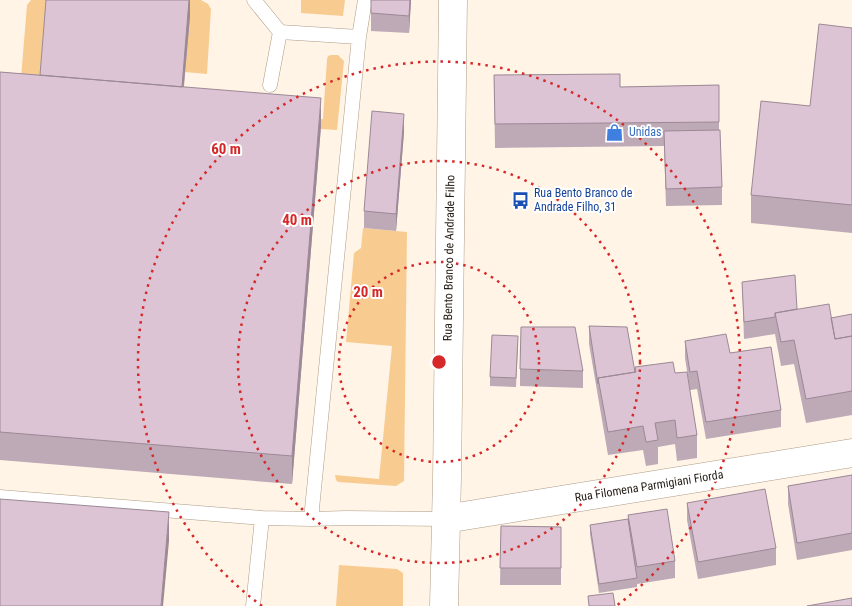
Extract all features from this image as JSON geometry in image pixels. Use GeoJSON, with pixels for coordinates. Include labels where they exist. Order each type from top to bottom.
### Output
{"type":"FeatureCollection","features":[{"type":"Feature","properties":{"kind":"street","name":"Rua Bento Branco de Andrade Filho"},"geometry":{"type":"LineString","coordinates":[[444,606],[453,0]]}},
{"type":"Feature","properties":{"kind":"street","name":"Rua Filomena Parmigiani Fiorda"},"geometry":{"type":"LineString","coordinates":[[445,519],[852,453]]}},
{"type":"Feature","properties":{"kind":"lane"},"geometry":{"type":"LineString","coordinates":[[254,0],[280,32],[359,37]]}},
{"type":"Feature","properties":{"kind":"lane"},"geometry":{"type":"LineString","coordinates":[[311,519],[359,37],[365,0]]}},
{"type":"Feature","properties":{"kind":"lane"},"geometry":{"type":"LineString","coordinates":[[270,85],[280,32]]}},
{"type":"Feature","properties":{"kind":"lane"},"geometry":{"type":"LineString","coordinates":[[0,497],[262,518],[445,519]]}},
{"type":"Feature","properties":{"kind":"lane"},"geometry":{"type":"LineString","coordinates":[[253,606],[262,518]]}},
{"type":"Feature","properties":{"kind":"shaded area"},"geometry":{"type":"Polygon","coordinates":[[[31,0],[112,0],[39,103],[19,102],[27,5],[31,0]]]}},
{"type":"Feature","properties":{"kind":"shaded area"},"geometry":{"type":"Polygon","coordinates":[[[136,0],[201,0],[208,4],[211,9],[207,74],[185,72],[136,0]]]}},
{"type":"Feature","properties":{"kind":"shaded area"},"geometry":{"type":"Polygon","coordinates":[[[301,0],[345,0],[343,16],[301,13],[301,0]]]}},
{"type":"Feature","properties":{"kind":"shaded area"},"geometry":{"type":"Polygon","coordinates":[[[331,55],[338,55],[344,61],[337,130],[321,129],[321,126],[182,108],[323,119],[327,59],[331,55]]]}},
{"type":"Feature","properties":{"kind":"shaded area"},"geometry":{"type":"Polygon","coordinates":[[[363,228],[407,232],[404,481],[396,486],[338,482],[335,475],[379,479],[392,346],[346,342],[354,253],[361,248],[363,228]]]}},
{"type":"Feature","properties":{"kind":"shaded area"},"geometry":{"type":"Polygon","coordinates":[[[339,565],[397,569],[403,573],[403,606],[336,606],[339,565]]]}},
{"type":"Feature","properties":{"kind":"building"},"geometry":{"type":"Polygon","coordinates":[[[46,0],[189,0],[182,87],[40,75],[46,0]]]}},
{"type":"Feature","properties":{"kind":"building"},"geometry":{"type":"Polygon","coordinates":[[[371,0],[410,0],[409,16],[371,13],[371,0]]]}},
{"type":"Feature","properties":{"kind":"building"},"geometry":{"type":"Polygon","coordinates":[[[819,24],[852,28],[852,205],[751,195],[761,101],[810,106],[819,24]]]}},
{"type":"Feature","properties":{"kind":"building"},"geometry":{"type":"Polygon","coordinates":[[[0,72],[321,98],[292,456],[0,432],[0,72]]]}},
{"type":"Feature","properties":{"kind":"building"},"geometry":{"type":"Polygon","coordinates":[[[620,74],[620,87],[719,85],[719,122],[495,124],[494,75],[620,74]]]}},
{"type":"Feature","properties":{"kind":"building"},"geometry":{"type":"Polygon","coordinates":[[[372,111],[404,114],[396,214],[364,211],[372,111]]]}},
{"type":"Feature","properties":{"kind":"building"},"geometry":{"type":"Polygon","coordinates":[[[720,130],[722,187],[666,189],[664,131],[720,130]]]}},
{"type":"Feature","properties":{"kind":"building"},"geometry":{"type":"Polygon","coordinates":[[[795,275],[797,309],[775,313],[775,317],[744,322],[742,282],[795,275]]]}},
{"type":"Feature","properties":{"kind":"building"},"geometry":{"type":"Polygon","coordinates":[[[829,304],[835,339],[852,336],[852,391],[806,399],[794,340],[781,342],[775,313],[829,304]]]}},
{"type":"Feature","properties":{"kind":"building"},"geometry":{"type":"Polygon","coordinates":[[[852,314],[852,336],[835,339],[831,318],[852,314]]]}},
{"type":"Feature","properties":{"kind":"building"},"geometry":{"type":"Polygon","coordinates":[[[589,326],[627,327],[635,372],[598,378],[598,384],[589,326]]]}},
{"type":"Feature","properties":{"kind":"building"},"geometry":{"type":"Polygon","coordinates":[[[521,327],[575,327],[583,371],[520,369],[521,327]]]}},
{"type":"Feature","properties":{"kind":"building"},"geometry":{"type":"Polygon","coordinates":[[[726,334],[730,353],[771,347],[781,410],[706,422],[697,371],[690,372],[685,341],[726,334]]]}},
{"type":"Feature","properties":{"kind":"building"},"geometry":{"type":"Polygon","coordinates":[[[492,335],[518,336],[516,378],[490,377],[492,335]]]}},
{"type":"Feature","properties":{"kind":"building"},"geometry":{"type":"Polygon","coordinates":[[[673,362],[675,373],[687,372],[697,435],[677,438],[675,420],[655,423],[658,440],[646,442],[643,426],[608,432],[598,378],[636,372],[635,367],[673,362]]]}},
{"type":"Feature","properties":{"kind":"building"},"geometry":{"type":"Polygon","coordinates":[[[852,475],[852,533],[797,543],[788,486],[852,475]]]}},
{"type":"Feature","properties":{"kind":"building"},"geometry":{"type":"Polygon","coordinates":[[[765,489],[776,548],[698,562],[687,503],[765,489]]]}},
{"type":"Feature","properties":{"kind":"building"},"geometry":{"type":"Polygon","coordinates":[[[0,499],[169,512],[161,606],[0,606],[0,499]]]}},
{"type":"Feature","properties":{"kind":"building"},"geometry":{"type":"Polygon","coordinates":[[[667,509],[675,561],[637,567],[628,515],[667,509]]]}},
{"type":"Feature","properties":{"kind":"building"},"geometry":{"type":"Polygon","coordinates":[[[628,519],[637,578],[599,584],[590,525],[628,519]]]}},
{"type":"Feature","properties":{"kind":"building"},"geometry":{"type":"Polygon","coordinates":[[[501,526],[561,527],[561,568],[500,568],[501,526]]]}},
{"type":"Feature","properties":{"kind":"building"},"geometry":{"type":"Polygon","coordinates":[[[613,593],[615,606],[589,606],[588,596],[613,593]]]}},
{"type":"Feature","properties":{"kind":"building"},"geometry":{"type":"Polygon","coordinates":[[[852,598],[852,606],[807,606],[852,598]]]}},
{"type":"Feature","properties":{"kind":"place","name":"Unidas"},"geometry":{"type":"Point","coordinates":[615,132]}},
{"type":"Feature","properties":{"kind":"place","name":"Rua Bento Branco de Andrade Filho, 31"},"geometry":{"type":"Point","coordinates":[520,200]}}]}
